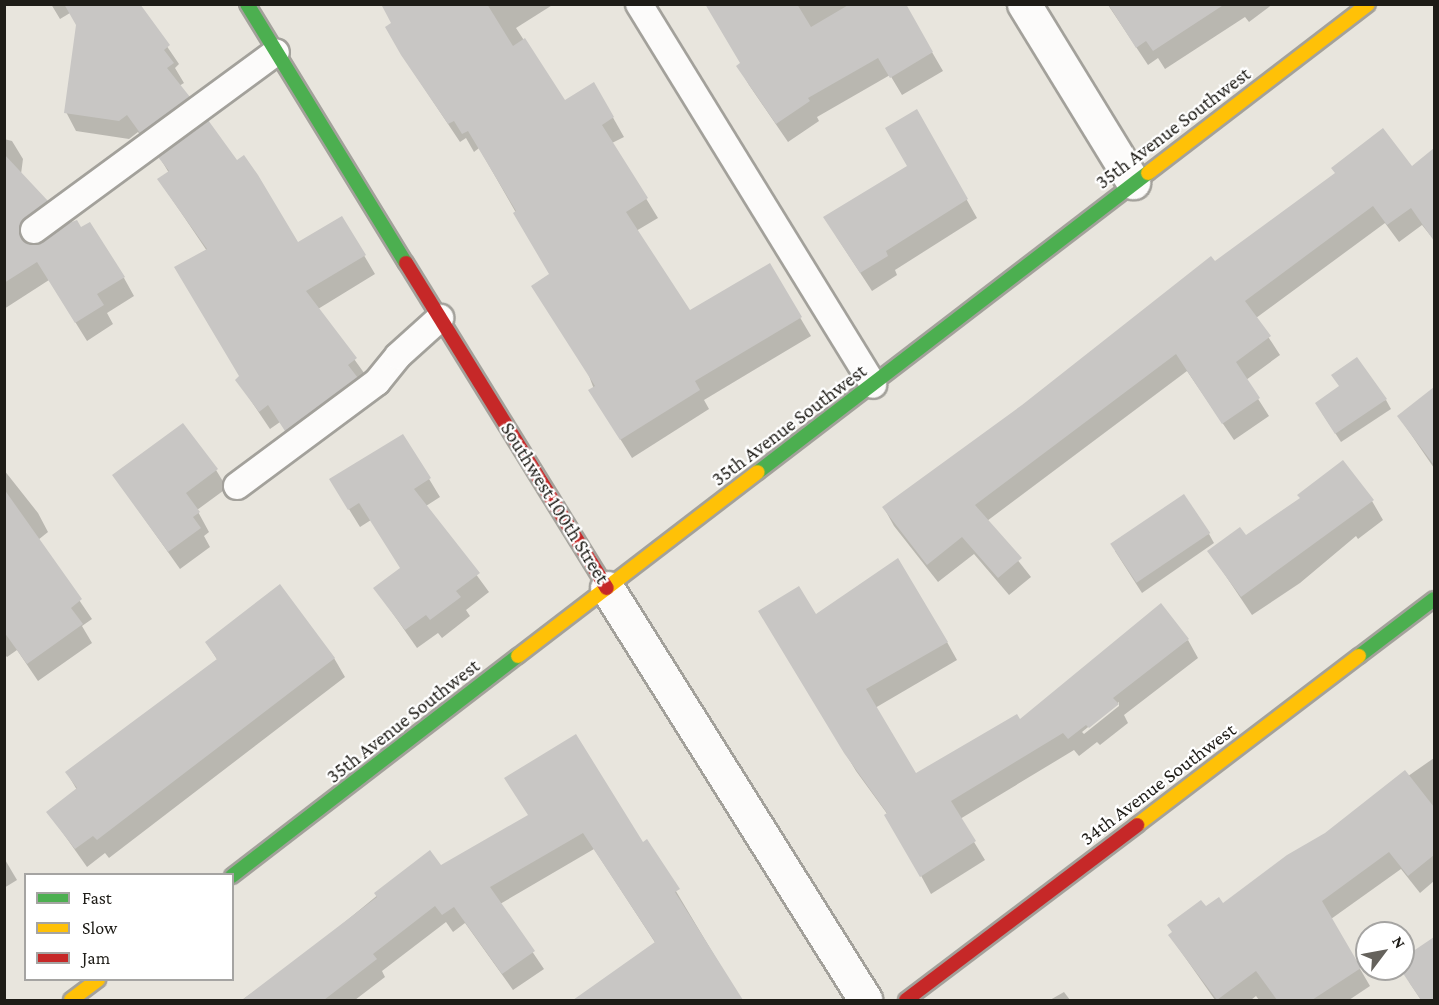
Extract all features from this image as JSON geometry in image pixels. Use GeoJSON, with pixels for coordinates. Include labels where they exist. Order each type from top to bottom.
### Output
{"type":"FeatureCollection","features":[{"type":"Feature","properties":{"kind":"street","name":"Southwest 100th Street"},"geometry":{"type":"LineString","coordinates":[[248,4],[607,588],[865,1000]]}},
{"type":"Feature","properties":{"kind":"street"},"geometry":{"type":"LineString","coordinates":[[1024,4],[1133,182]]}},
{"type":"Feature","properties":{"kind":"street","name":"35th Avenue Southwest"},"geometry":{"type":"LineString","coordinates":[[234,874],[873,385],[1133,182],[1368,4]]}},
{"type":"Feature","properties":{"kind":"street","name":"34th Avenue Southwest"},"geometry":{"type":"LineString","coordinates":[[906,1000],[1434,599]]}},
{"type":"Feature","properties":{"kind":"street"},"geometry":{"type":"LineString","coordinates":[[71,1000],[97,981]]}},
{"type":"Feature","properties":{"kind":"lane"},"geometry":{"type":"LineString","coordinates":[[639,4],[873,385]]}},
{"type":"Feature","properties":{"kind":"lane"},"geometry":{"type":"LineString","coordinates":[[34,230],[276,52]]}},
{"type":"Feature","properties":{"kind":"lane"},"geometry":{"type":"LineString","coordinates":[[237,486],[377,382],[398,356],[440,318]]}},
{"type":"Feature","properties":{"kind":"building"},"geometry":{"type":"Polygon","coordinates":[[[64,4],[140,4],[170,45],[164,50],[174,63],[167,68],[190,97],[140,133],[127,115],[119,121],[64,113],[76,25],[64,4]]]}},
{"type":"Feature","properties":{"kind":"building"},"geometry":{"type":"Polygon","coordinates":[[[381,4],[487,4],[513,46],[525,38],[565,100],[594,82],[614,117],[602,125],[648,198],[626,212],[690,310],[770,263],[802,317],[695,381],[700,390],[620,440],[588,390],[595,386],[531,286],[549,274],[513,213],[516,211],[468,131],[462,134],[454,121],[448,124],[401,55],[385,27],[391,23],[381,4]]]}},
{"type":"Feature","properties":{"kind":"building"},"geometry":{"type":"Polygon","coordinates":[[[705,4],[797,4],[811,27],[850,4],[906,4],[933,52],[890,78],[878,58],[808,98],[810,101],[776,124],[736,66],[740,63],[705,4]]]}},
{"type":"Feature","properties":{"kind":"building"},"geometry":{"type":"Polygon","coordinates":[[[1108,4],[1225,4],[1153,51],[1146,41],[1136,48],[1108,4]]]}},
{"type":"Feature","properties":{"kind":"building"},"geometry":{"type":"Polygon","coordinates":[[[917,109],[968,199],[886,251],[888,256],[860,273],[823,217],[907,166],[885,128],[917,109]]]}},
{"type":"Feature","properties":{"kind":"building"},"geometry":{"type":"Polygon","coordinates":[[[208,120],[237,160],[244,155],[298,242],[342,216],[366,255],[306,291],[357,358],[348,365],[358,378],[285,431],[268,405],[259,412],[235,380],[239,376],[174,267],[207,249],[157,179],[169,171],[158,157],[208,120]]]}},
{"type":"Feature","properties":{"kind":"building"},"geometry":{"type":"Polygon","coordinates":[[[1383,128],[1412,166],[1434,148],[1434,241],[1411,208],[1387,225],[1373,206],[1245,301],[1271,336],[1236,362],[1260,398],[1222,424],[1176,354],[975,505],[1022,558],[998,578],[962,537],[927,565],[882,507],[1022,405],[1211,256],[1215,261],[1335,173],[1331,168],[1383,128]]]}},
{"type":"Feature","properties":{"kind":"building"},"geometry":{"type":"Polygon","coordinates":[[[4,154],[48,201],[21,223],[22,239],[36,245],[69,223],[77,220],[81,227],[90,222],[125,277],[97,294],[104,305],[75,323],[37,262],[4,283],[4,154]]]}},
{"type":"Feature","properties":{"kind":"building"},"geometry":{"type":"Polygon","coordinates":[[[1357,357],[1387,399],[1335,434],[1315,403],[1339,386],[1331,375],[1357,357]]]}},
{"type":"Feature","properties":{"kind":"building"},"geometry":{"type":"Polygon","coordinates":[[[1434,387],[1434,465],[1397,416],[1434,387]]]}},
{"type":"Feature","properties":{"kind":"building"},"geometry":{"type":"Polygon","coordinates":[[[183,423],[218,469],[186,493],[200,512],[193,517],[201,528],[168,552],[112,475],[183,423]]]}},
{"type":"Feature","properties":{"kind":"building"},"geometry":{"type":"Polygon","coordinates":[[[403,434],[431,478],[414,489],[480,573],[456,591],[461,597],[430,620],[426,615],[405,630],[373,588],[400,568],[359,503],[348,510],[329,479],[403,434]]]}},
{"type":"Feature","properties":{"kind":"building"},"geometry":{"type":"Polygon","coordinates":[[[1343,460],[1374,500],[1241,597],[1207,551],[1240,527],[1246,535],[1300,498],[1297,495],[1343,460]]]}},
{"type":"Feature","properties":{"kind":"building"},"geometry":{"type":"Polygon","coordinates":[[[4,489],[82,599],[71,608],[83,624],[27,664],[4,632],[4,489]]]}},
{"type":"Feature","properties":{"kind":"building"},"geometry":{"type":"Polygon","coordinates":[[[1184,494],[1210,533],[1136,583],[1110,544],[1184,494]]]}},
{"type":"Feature","properties":{"kind":"building"},"geometry":{"type":"Polygon","coordinates":[[[898,558],[948,642],[866,689],[916,773],[1017,714],[1020,719],[1161,603],[1189,639],[1113,698],[1119,704],[1089,728],[1086,725],[1068,739],[1063,733],[951,801],[976,841],[920,877],[884,815],[887,813],[844,753],[758,611],[799,586],[816,614],[898,558]]]}},
{"type":"Feature","properties":{"kind":"building"},"geometry":{"type":"Polygon","coordinates":[[[280,584],[335,658],[97,840],[93,836],[75,849],[46,812],[77,788],[65,772],[217,659],[205,642],[280,584]]]}},
{"type":"Feature","properties":{"kind":"building"},"geometry":{"type":"Polygon","coordinates":[[[576,734],[643,842],[647,839],[680,889],[675,892],[743,1000],[573,1000],[655,942],[583,833],[490,887],[535,951],[502,974],[454,907],[442,915],[435,906],[373,954],[377,959],[324,1000],[242,1000],[377,897],[374,893],[430,850],[441,865],[528,815],[504,778],[576,734]]]}},
{"type":"Feature","properties":{"kind":"building"},"geometry":{"type":"Polygon","coordinates":[[[1405,770],[1434,807],[1434,855],[1408,876],[1389,852],[1322,901],[1355,958],[1355,972],[1312,1000],[1277,1000],[1256,971],[1217,1000],[1168,935],[1172,932],[1167,925],[1201,900],[1206,906],[1219,897],[1223,903],[1287,855],[1325,833],[1405,770]]]}},
{"type":"Feature","properties":{"kind":"building"},"geometry":{"type":"Polygon","coordinates":[[[1434,937],[1434,1000],[1421,1000],[1408,981],[1415,981],[1415,950],[1434,937]]]}},
{"type":"Feature","properties":{"kind":"traffic: fast"},"geometry":{"type":"LineString","coordinates":[[247,4],[406,263]]}},
{"type":"Feature","properties":{"kind":"traffic: fast"},"geometry":{"type":"LineString","coordinates":[[758,472],[1148,173]]}},
{"type":"Feature","properties":{"kind":"traffic: fast"},"geometry":{"type":"LineString","coordinates":[[1359,656],[1434,599]]}},
{"type":"Feature","properties":{"kind":"traffic: fast"},"geometry":{"type":"LineString","coordinates":[[234,874],[518,656]]}},
{"type":"Feature","properties":{"kind":"traffic: slow"},"geometry":{"type":"LineString","coordinates":[[1148,173],[1368,4]]}},
{"type":"Feature","properties":{"kind":"traffic: slow"},"geometry":{"type":"LineString","coordinates":[[518,656],[758,472]]}},
{"type":"Feature","properties":{"kind":"traffic: slow"},"geometry":{"type":"LineString","coordinates":[[1137,825],[1359,656]]}},
{"type":"Feature","properties":{"kind":"traffic: slow"},"geometry":{"type":"LineString","coordinates":[[71,1000],[97,981]]}},
{"type":"Feature","properties":{"kind":"traffic: jam"},"geometry":{"type":"LineString","coordinates":[[406,263],[607,588]]}},
{"type":"Feature","properties":{"kind":"traffic: jam"},"geometry":{"type":"LineString","coordinates":[[906,1000],[1137,825]]}}]}
